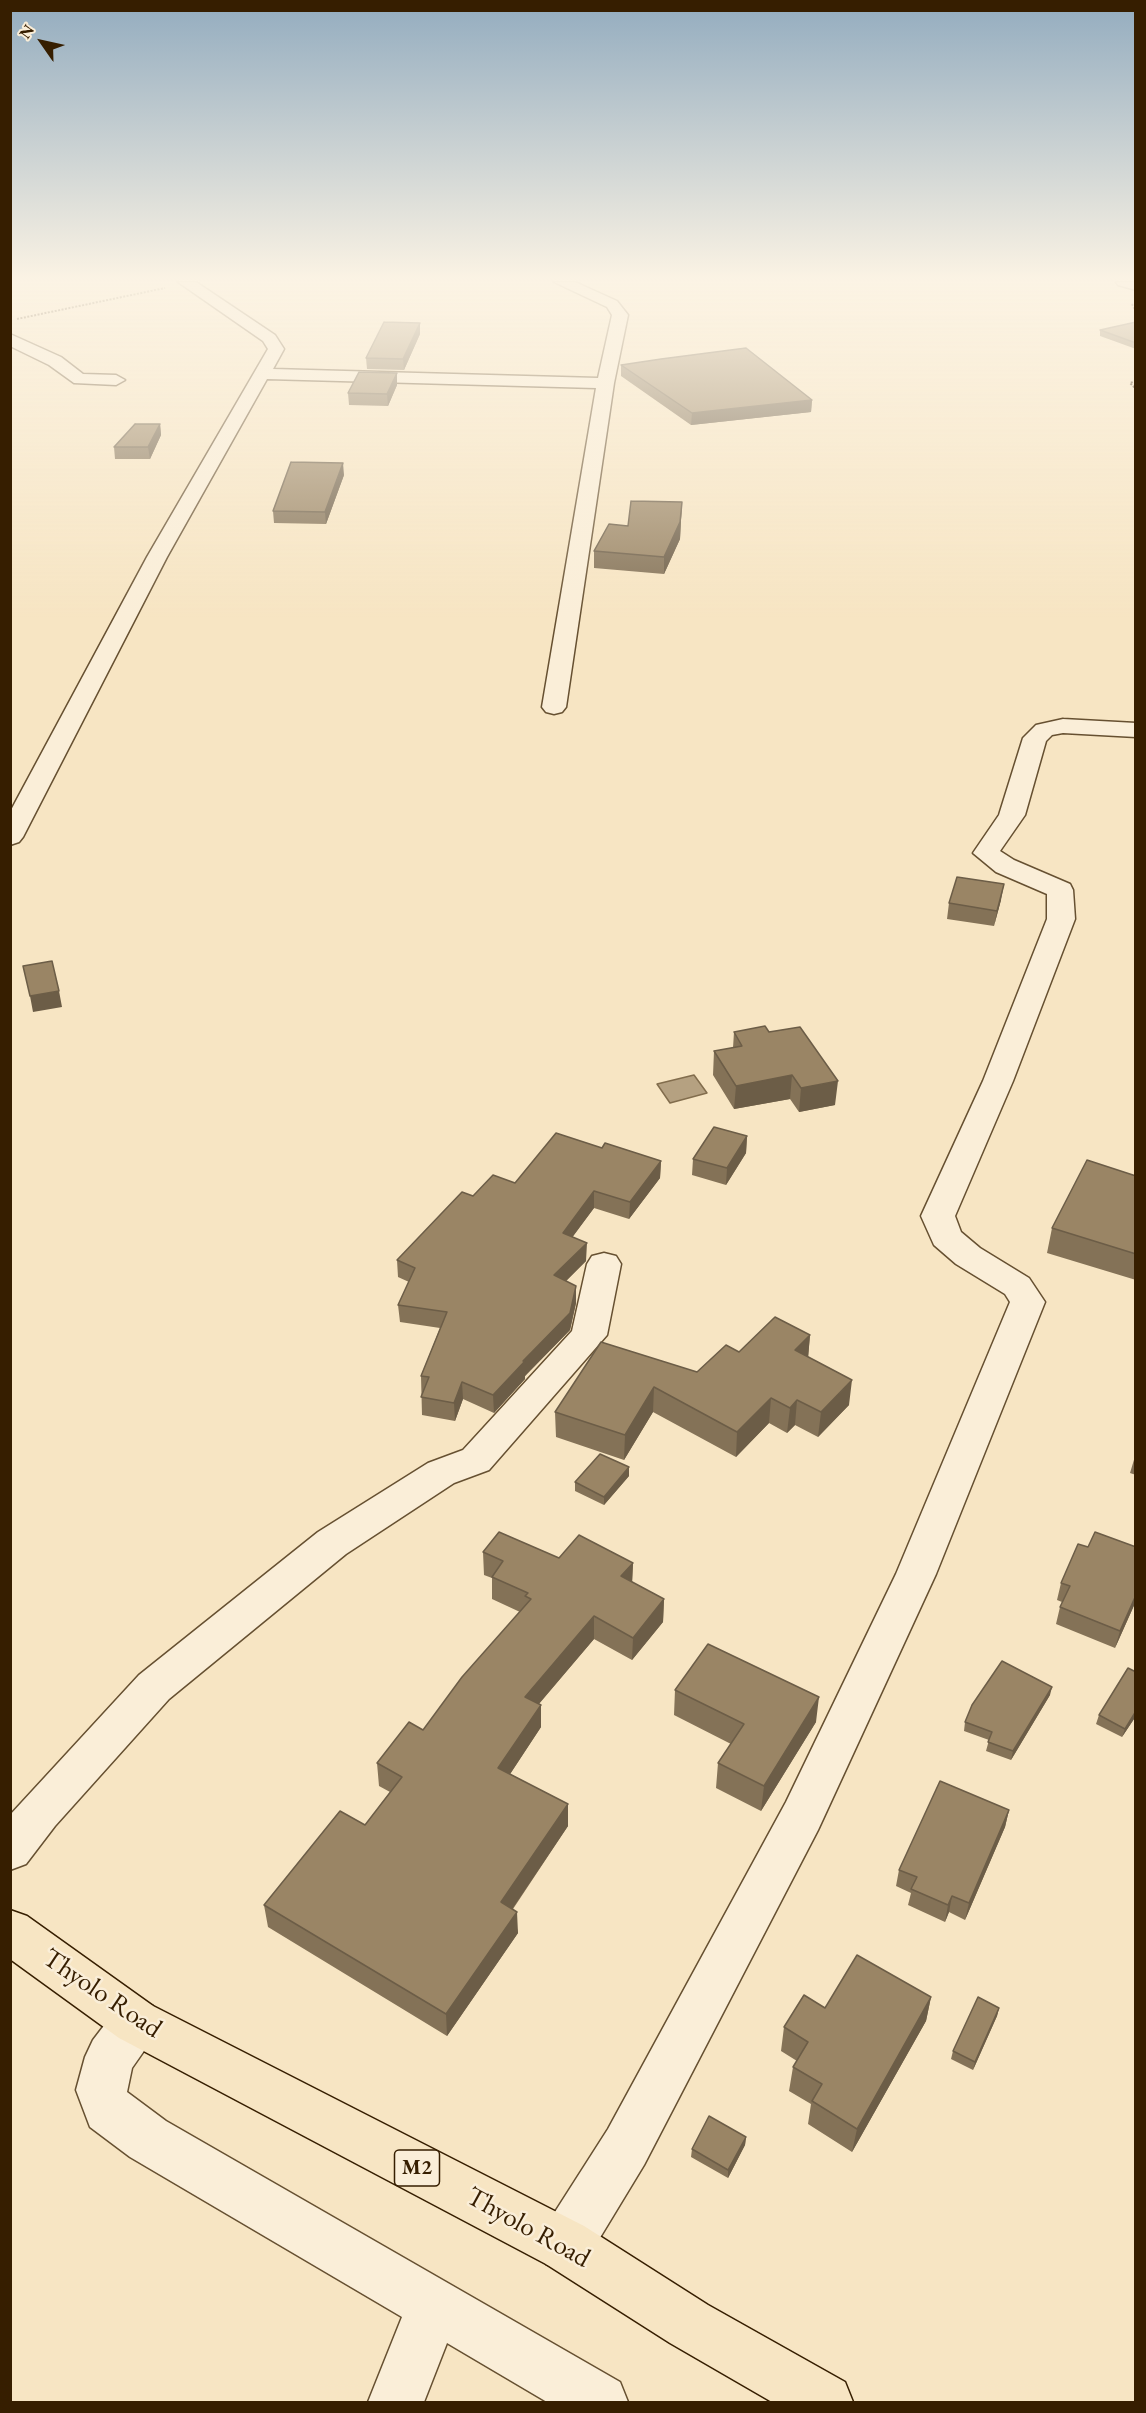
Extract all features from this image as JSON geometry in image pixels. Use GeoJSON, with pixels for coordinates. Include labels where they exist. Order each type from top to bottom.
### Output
{"type":"FeatureCollection","features":[{"type":"Feature","properties":{"kind":"highway","name":"Thyolo Road"},"geometry":{"type":"LineString","coordinates":[[10,1931],[136,2022],[565,2246],[689,2324],[825,2403]]}},
{"type":"Feature","properties":{"kind":"street"},"geometry":{"type":"LineString","coordinates":[[10,837],[158,557],[250,395]]}},
{"type":"Feature","properties":{"kind":"street"},"geometry":{"type":"LineString","coordinates":[[554,707],[602,395]]}},
{"type":"Feature","properties":{"kind":"street"},"geometry":{"type":"LineString","coordinates":[[565,2246],[626,2146],[802,1816],[916,1574],[1028,1302],[1017,1286],[968,1256],[946,1237],[938,1216],[998,1081],[1061,919],[1060,890],[1005,866],[986,853],[1012,815],[1035,738],[1044,730],[1063,726],[1136,730]]}},
{"type":"Feature","properties":{"kind":"street"},"geometry":{"type":"LineString","coordinates":[[10,1851],[39,1812],[154,1687],[332,1544],[441,1473],[476,1460],[590,1335],[604,1264]]}},
{"type":"Feature","properties":{"kind":"street"},"geometry":{"type":"LineString","coordinates":[[136,2022],[110,2057],[101,2090],[108,2109],[148,2139],[600,2403]]}},
{"type":"Feature","properties":{"kind":"street"},"geometry":{"type":"LineString","coordinates":[[396,2403],[434,2306]]}},
{"type":"Feature","properties":{"kind":"shaded area"},"geometry":{"type":"Polygon","coordinates":[[[694,1075],[707,1093],[670,1103],[657,1084],[694,1075]]]}},
{"type":"Feature","properties":{"kind":"building"},"geometry":{"type":"Polygon","coordinates":[[[665,395],[805,395],[812,400],[692,413],[665,395]]]}},
{"type":"Feature","properties":{"kind":"building"},"geometry":{"type":"Polygon","coordinates":[[[135,424],[160,424],[148,447],[114,447],[135,424]]]}},
{"type":"Feature","properties":{"kind":"building"},"geometry":{"type":"Polygon","coordinates":[[[291,462],[343,463],[325,512],[273,511],[291,462]]]}},
{"type":"Feature","properties":{"kind":"building"},"geometry":{"type":"Polygon","coordinates":[[[631,501],[682,502],[680,522],[664,557],[594,551],[609,524],[628,526],[631,501]]]}},
{"type":"Feature","properties":{"kind":"building"},"geometry":{"type":"Polygon","coordinates":[[[957,877],[1004,884],[997,911],[949,903],[957,877]]]}},
{"type":"Feature","properties":{"kind":"building"},"geometry":{"type":"Polygon","coordinates":[[[52,961],[59,991],[30,996],[23,966],[52,961]]]}},
{"type":"Feature","properties":{"kind":"building"},"geometry":{"type":"Polygon","coordinates":[[[765,1026],[769,1032],[800,1027],[838,1081],[801,1088],[792,1075],[736,1086],[714,1051],[742,1046],[734,1032],[765,1026]]]}},
{"type":"Feature","properties":{"kind":"building"},"geometry":{"type":"Polygon","coordinates":[[[714,1127],[747,1136],[727,1168],[693,1159],[714,1127]]]}},
{"type":"Feature","properties":{"kind":"building"},"geometry":{"type":"Polygon","coordinates":[[[556,1133],[602,1148],[605,1143],[661,1161],[630,1202],[594,1191],[563,1233],[587,1243],[554,1275],[576,1286],[570,1313],[493,1395],[462,1382],[454,1403],[421,1397],[429,1377],[421,1376],[447,1312],[398,1305],[415,1268],[397,1260],[462,1192],[473,1196],[493,1175],[515,1183],[556,1133]]]}},
{"type":"Feature","properties":{"kind":"building"},"geometry":{"type":"Polygon","coordinates":[[[1087,1160],[1136,1176],[1136,1254],[1052,1228],[1087,1160]]]}},
{"type":"Feature","properties":{"kind":"building"},"geometry":{"type":"Polygon","coordinates":[[[775,1317],[810,1335],[795,1350],[852,1380],[821,1412],[797,1400],[790,1408],[771,1398],[737,1432],[654,1387],[625,1435],[555,1412],[601,1342],[697,1372],[726,1345],[739,1352],[775,1317]]]}},
{"type":"Feature","properties":{"kind":"building"},"geometry":{"type":"Polygon","coordinates":[[[600,1454],[629,1467],[604,1497],[575,1482],[600,1454]]]}},
{"type":"Feature","properties":{"kind":"building"},"geometry":{"type":"Polygon","coordinates":[[[499,1532],[559,1558],[579,1535],[633,1563],[621,1576],[664,1599],[633,1638],[594,1616],[525,1697],[541,1705],[498,1768],[568,1804],[501,1902],[517,1912],[446,2014],[264,1905],[340,1811],[365,1825],[402,1777],[377,1763],[409,1722],[423,1730],[462,1677],[531,1599],[525,1596],[528,1593],[492,1577],[503,1561],[483,1552],[499,1532]]]}},
{"type":"Feature","properties":{"kind":"building"},"geometry":{"type":"Polygon","coordinates":[[[1095,1532],[1136,1547],[1136,1595],[1120,1631],[1060,1607],[1070,1586],[1061,1583],[1078,1544],[1088,1547],[1095,1532]]]}},
{"type":"Feature","properties":{"kind":"building"},"geometry":{"type":"Polygon","coordinates":[[[708,1644],[819,1697],[764,1786],[718,1763],[744,1724],[675,1690],[708,1644]]]}},
{"type":"Feature","properties":{"kind":"building"},"geometry":{"type":"Polygon","coordinates":[[[1002,1661],[1052,1687],[1013,1751],[988,1742],[992,1732],[965,1722],[972,1705],[1002,1661]]]}},
{"type":"Feature","properties":{"kind":"building"},"geometry":{"type":"Polygon","coordinates":[[[1128,1668],[1136,1672],[1136,1711],[1125,1729],[1099,1715],[1128,1668]]]}},
{"type":"Feature","properties":{"kind":"building"},"geometry":{"type":"Polygon","coordinates":[[[940,1781],[1009,1810],[969,1903],[952,1896],[948,1905],[911,1889],[917,1877],[899,1870],[940,1781]]]}},
{"type":"Feature","properties":{"kind":"building"},"geometry":{"type":"Polygon","coordinates":[[[857,1955],[931,1997],[857,2129],[812,2101],[822,2084],[793,2067],[808,2042],[784,2027],[804,1995],[825,2008],[857,1955]]]}},
{"type":"Feature","properties":{"kind":"building"},"geometry":{"type":"Polygon","coordinates":[[[978,1997],[999,2008],[975,2062],[953,2051],[978,1997]]]}},
{"type":"Feature","properties":{"kind":"building"},"geometry":{"type":"Polygon","coordinates":[[[709,2116],[746,2137],[728,2170],[692,2149],[709,2116]]]}}]}
